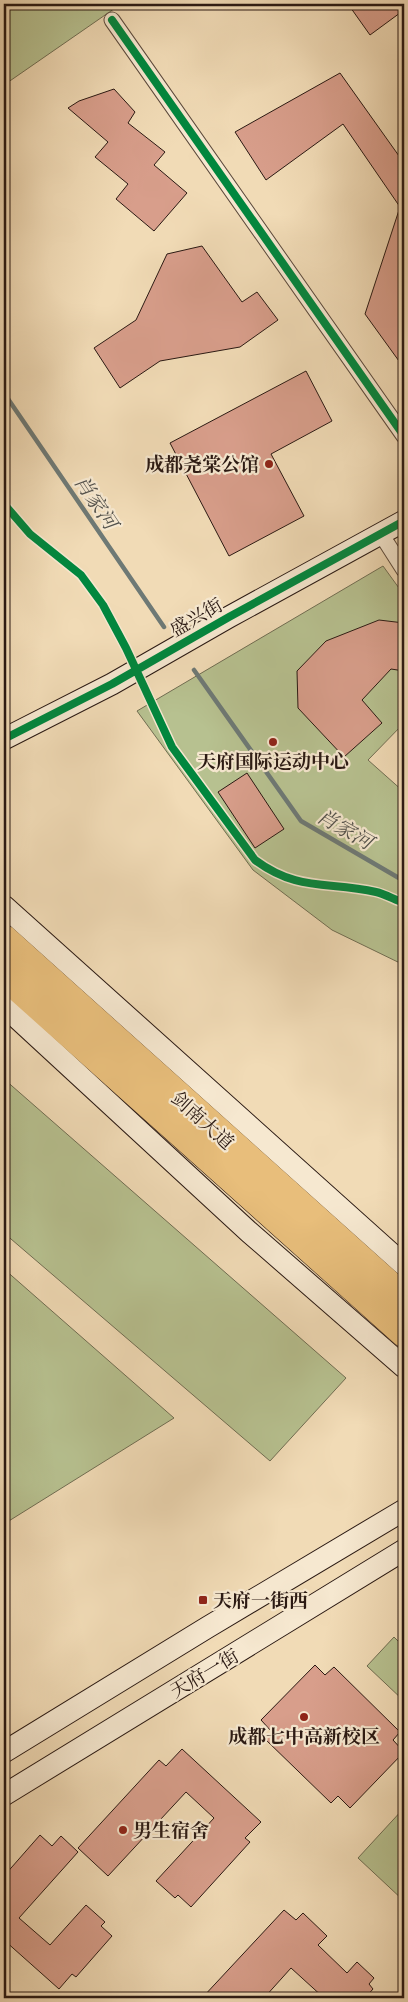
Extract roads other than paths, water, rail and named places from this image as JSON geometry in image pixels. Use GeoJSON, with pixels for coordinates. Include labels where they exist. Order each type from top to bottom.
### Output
{"type":"FeatureCollection","features":[{"type":"Feature","properties":{"kind":"highway","name":"剑南大道"},"geometry":{"type":"LineString","coordinates":[[4,939],[404,1298]]}},
{"type":"Feature","properties":{"kind":"highway","name":"剑南大道"},"geometry":{"type":"LineString","coordinates":[[4,975],[404,1333]]}},
{"type":"Feature","properties":{"kind":"main road","name":"盛兴街"},"geometry":{"type":"LineString","coordinates":[[4,739],[112,684],[404,521]]}},
{"type":"Feature","properties":{"kind":"main road"},"geometry":{"type":"LineString","coordinates":[[4,906],[404,1265]]}},
{"type":"Feature","properties":{"kind":"main road"},"geometry":{"type":"LineString","coordinates":[[4,1006],[249,1232],[402,1364]]}},
{"type":"Feature","properties":{"kind":"main road","name":"天府一街"},"geometry":{"type":"LineString","coordinates":[[4,1752],[404,1510]]}},
{"type":"Feature","properties":{"kind":"main road","name":"天府一街"},"geometry":{"type":"LineString","coordinates":[[4,1795],[404,1550]]}},
{"type":"Feature","properties":{"kind":"street"},"geometry":{"type":"LineString","coordinates":[[112,20],[404,436]]}},
{"type":"Feature","properties":{"kind":"street"},"geometry":{"type":"LineString","coordinates":[[381,534],[404,570]]}},
{"type":"Feature","properties":{"kind":"waterway","name":"肖家河"},"geometry":{"type":"LineString","coordinates":[[4,393],[164,627]]}},
{"type":"Feature","properties":{"kind":"waterway","name":"肖家河"},"geometry":{"type":"LineString","coordinates":[[194,670],[301,821],[404,881]]}},
{"type":"Feature","properties":{"kind":"place","name":"成都尧棠公馆"},"geometry":{"type":"Point","coordinates":[269,464]}},
{"type":"Feature","properties":{"kind":"place","name":"天府国际运动中心"},"geometry":{"type":"Point","coordinates":[273,742]}},
{"type":"Feature","properties":{"kind":"place","name":"天府一街西"},"geometry":{"type":"Point","coordinates":[203,1600]}},
{"type":"Feature","properties":{"kind":"place","name":"成都七中高新校区"},"geometry":{"type":"Point","coordinates":[304,1717]}},
{"type":"Feature","properties":{"kind":"place","name":"男生宿舍"},"geometry":{"type":"Point","coordinates":[123,1830]}}]}
